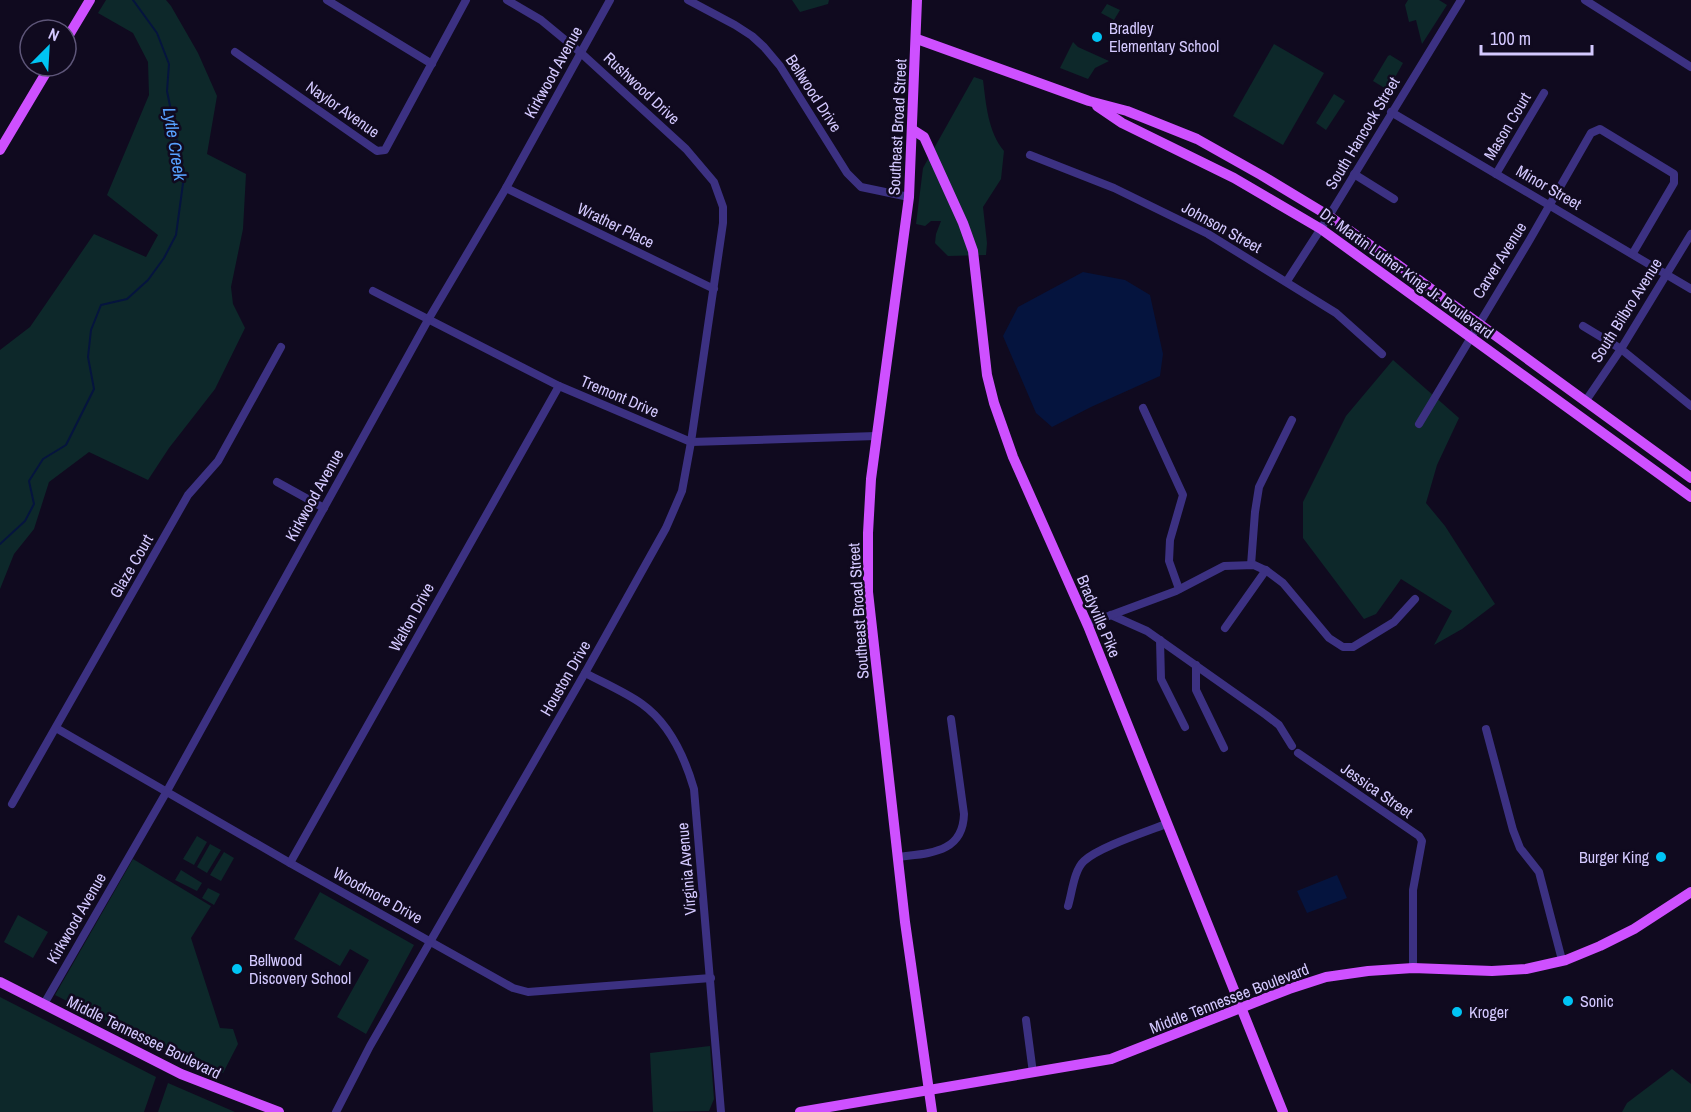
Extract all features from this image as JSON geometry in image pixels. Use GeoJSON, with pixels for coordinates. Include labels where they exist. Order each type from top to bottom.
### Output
{"type":"FeatureCollection","features":[{"type":"Feature","properties":{"kind":"main road"},"geometry":{"type":"LineString","coordinates":[[78,20],[90,0]]}},
{"type":"Feature","properties":{"kind":"main road","name":"Southeast Broad Street"},"geometry":{"type":"LineString","coordinates":[[917,0],[909,197],[876,436],[867,533],[868,595],[914,991],[932,1112]]}},
{"type":"Feature","properties":{"kind":"main road","name":"Dr. Martin Luther King Jr. Boulevard"},"geometry":{"type":"LineString","coordinates":[[916,39],[1089,101],[1127,111],[1197,139],[1329,216],[1691,478]]}},
{"type":"Feature","properties":{"kind":"main road"},"geometry":{"type":"LineString","coordinates":[[0,150],[43,78]]}},
{"type":"Feature","properties":{"kind":"main road","name":"Dr. Martin Luther King Jr. Boulevard"},"geometry":{"type":"LineString","coordinates":[[1089,101],[1122,123],[1234,178],[1321,229],[1691,497]]}},
{"type":"Feature","properties":{"kind":"main road","name":"Bradyville Pike"},"geometry":{"type":"LineString","coordinates":[[913,130],[924,136],[974,251],[987,375],[1013,457],[1087,624],[1283,1112]]}},
{"type":"Feature","properties":{"kind":"main road","name":"Middle Tennessee Boulevard"},"geometry":{"type":"LineString","coordinates":[[800,1112],[1111,1059],[1289,989],[1326,978],[1368,971],[1413,968],[1492,971],[1526,969],[1590,951],[1616,938],[1691,892]]}},
{"type":"Feature","properties":{"kind":"main road","name":"Middle Tennessee Boulevard"},"geometry":{"type":"LineString","coordinates":[[0,982],[181,1074],[279,1112]]}},
{"type":"Feature","properties":{"kind":"street"},"geometry":{"type":"LineString","coordinates":[[327,0],[432,64]]}},
{"type":"Feature","properties":{"kind":"street","name":"Naylor Avenue"},"geometry":{"type":"LineString","coordinates":[[235,52],[376,151],[385,150],[466,0]]}},
{"type":"Feature","properties":{"kind":"street","name":"Rushwood Drive"},"geometry":{"type":"LineString","coordinates":[[507,0],[541,20],[581,52],[701,165],[714,182],[723,207],[723,223]]}},
{"type":"Feature","properties":{"kind":"street","name":"Kirkwood Avenue"},"geometry":{"type":"LineString","coordinates":[[44,1004],[167,791],[428,320],[506,188],[610,0]]}},
{"type":"Feature","properties":{"kind":"street","name":"Bellwood Drive"},"geometry":{"type":"LineString","coordinates":[[688,0],[743,30],[764,47],[780,66],[847,173],[861,187],[909,197]]}},
{"type":"Feature","properties":{"kind":"street","name":"South Hancock Street"},"geometry":{"type":"LineString","coordinates":[[1287,281],[1461,0]]}},
{"type":"Feature","properties":{"kind":"street"},"geometry":{"type":"LineString","coordinates":[[1586,0],[1691,67]]}},
{"type":"Feature","properties":{"kind":"street","name":"Mason Court"},"geometry":{"type":"LineString","coordinates":[[1496,174],[1544,93]]}},
{"type":"Feature","properties":{"kind":"street","name":"Minor Street"},"geometry":{"type":"LineString","coordinates":[[1391,112],[1633,253],[1691,290]]}},
{"type":"Feature","properties":{"kind":"street","name":"Carver Avenue"},"geometry":{"type":"LineString","coordinates":[[1419,423],[1591,133],[1600,129],[1674,174],[1674,183],[1633,253]]}},
{"type":"Feature","properties":{"kind":"street","name":"Johnson Street"},"geometry":{"type":"LineString","coordinates":[[1030,155],[1114,188],[1208,234],[1336,313],[1382,354]]}},
{"type":"Feature","properties":{"kind":"street"},"geometry":{"type":"LineString","coordinates":[[1354,174],[1394,199]]}},
{"type":"Feature","properties":{"kind":"street","name":"Wrather Place"},"geometry":{"type":"LineString","coordinates":[[506,188],[714,289]]}},
{"type":"Feature","properties":{"kind":"street","name":"Houston Drive"},"geometry":{"type":"LineString","coordinates":[[336,1112],[370,1046],[666,528],[682,491],[723,223]]}},
{"type":"Feature","properties":{"kind":"street","name":"South Bilbro Avenue"},"geometry":{"type":"LineString","coordinates":[[1586,402],[1691,234]]}},
{"type":"Feature","properties":{"kind":"street","name":"Tremont Drive"},"geometry":{"type":"LineString","coordinates":[[373,291],[559,386],[691,442],[876,436]]}},
{"type":"Feature","properties":{"kind":"street"},"geometry":{"type":"LineString","coordinates":[[1583,326],[1621,349],[1691,406]]}},
{"type":"Feature","properties":{"kind":"street","name":"Glaze Court"},"geometry":{"type":"LineString","coordinates":[[12,804],[188,495],[218,461],[281,347]]}},
{"type":"Feature","properties":{"kind":"street","name":"Walton Drive"},"geometry":{"type":"LineString","coordinates":[[290,863],[559,386]]}},
{"type":"Feature","properties":{"kind":"street"},"geometry":{"type":"LineString","coordinates":[[1143,408],[1183,495],[1170,540],[1169,561],[1179,589]]}},
{"type":"Feature","properties":{"kind":"street"},"geometry":{"type":"LineString","coordinates":[[1251,565],[1259,487],[1292,420]]}},
{"type":"Feature","properties":{"kind":"street"},"geometry":{"type":"LineString","coordinates":[[277,482],[324,507]]}},
{"type":"Feature","properties":{"kind":"street"},"geometry":{"type":"LineString","coordinates":[[1087,624],[1179,589],[1224,566],[1251,565],[1266,570],[1283,583],[1329,638],[1343,647],[1353,647],[1394,622],[1414,599]]}},
{"type":"Feature","properties":{"kind":"street"},"geometry":{"type":"LineString","coordinates":[[1225,628],[1266,570]]}},
{"type":"Feature","properties":{"kind":"street","name":"Jessica Street"},"geometry":{"type":"LineString","coordinates":[[1112,615],[1147,631],[1266,715],[1279,725],[1295,750],[1419,836],[1422,841],[1413,890],[1413,968]]}},
{"type":"Feature","properties":{"kind":"street"},"geometry":{"type":"LineString","coordinates":[[1160,640],[1161,679],[1185,727]]}},
{"type":"Feature","properties":{"kind":"street"},"geometry":{"type":"LineString","coordinates":[[1196,665],[1196,690],[1224,748]]}},
{"type":"Feature","properties":{"kind":"street","name":"Virginia Avenue"},"geometry":{"type":"LineString","coordinates":[[585,673],[643,705],[662,724],[685,760],[694,789],[721,1112]]}},
{"type":"Feature","properties":{"kind":"street"},"geometry":{"type":"LineString","coordinates":[[898,857],[938,852],[950,845],[964,826],[951,719]]}},
{"type":"Feature","properties":{"kind":"street","name":"Woodmore Drive"},"geometry":{"type":"LineString","coordinates":[[56,728],[513,988],[528,992],[711,978]]}},
{"type":"Feature","properties":{"kind":"street"},"geometry":{"type":"LineString","coordinates":[[1486,729],[1513,830],[1520,848],[1539,872],[1562,960]]}},
{"type":"Feature","properties":{"kind":"street"},"geometry":{"type":"LineString","coordinates":[[1068,906],[1077,874],[1083,862],[1108,848],[1166,824]]}},
{"type":"Feature","properties":{"kind":"street"},"geometry":{"type":"LineString","coordinates":[[1026,1020],[1033,1073]]}},
{"type":"Feature","properties":{"kind":"green space"},"geometry":{"type":"Polygon","coordinates":[[[106,0],[166,0],[198,53],[217,96],[207,154],[246,174],[243,229],[231,287],[233,304],[245,328],[215,389],[169,448],[148,480],[89,452],[49,482],[34,529],[14,554],[0,589],[0,350],[30,327],[94,234],[146,257],[158,235],[107,195],[149,95],[148,62],[133,33],[98,13],[106,0]]]}},
{"type":"Feature","properties":{"kind":"green space"},"geometry":{"type":"Polygon","coordinates":[[[792,0],[829,0],[828,4],[800,12],[792,0]]]}},
{"type":"Feature","properties":{"kind":"green space"},"geometry":{"type":"Polygon","coordinates":[[[1408,0],[1439,0],[1447,5],[1422,44],[1416,20],[1409,22],[1405,5],[1408,0]]]}},
{"type":"Feature","properties":{"kind":"green space"},"geometry":{"type":"Polygon","coordinates":[[[1107,4],[1120,10],[1114,20],[1101,13],[1107,4]]]}},
{"type":"Feature","properties":{"kind":"green space"},"geometry":{"type":"Polygon","coordinates":[[[1073,42],[1078,47],[1109,61],[1095,68],[1088,79],[1060,68],[1073,42]]]}},
{"type":"Feature","properties":{"kind":"green space"},"geometry":{"type":"Polygon","coordinates":[[[1274,44],[1324,73],[1283,145],[1233,116],[1274,44]]]}},
{"type":"Feature","properties":{"kind":"green space"},"geometry":{"type":"Polygon","coordinates":[[[1390,55],[1403,63],[1388,90],[1373,81],[1390,55]]]}},
{"type":"Feature","properties":{"kind":"green space"},"geometry":{"type":"Polygon","coordinates":[[[974,77],[983,80],[991,127],[1004,151],[1001,179],[983,207],[986,255],[948,256],[935,243],[941,221],[931,221],[925,226],[916,224],[923,168],[974,77]]]}},
{"type":"Feature","properties":{"kind":"green space"},"geometry":{"type":"Polygon","coordinates":[[[1334,94],[1345,101],[1326,130],[1316,123],[1334,94]]]}},
{"type":"Feature","properties":{"kind":"green space"},"geometry":{"type":"Polygon","coordinates":[[[1393,360],[1459,418],[1437,465],[1426,503],[1445,526],[1495,604],[1462,629],[1434,645],[1452,611],[1401,579],[1376,614],[1364,619],[1303,538],[1303,502],[1346,416],[1393,360]]]}},
{"type":"Feature","properties":{"kind":"green space"},"geometry":{"type":"Polygon","coordinates":[[[197,836],[207,842],[194,865],[183,859],[197,836]]]}},
{"type":"Feature","properties":{"kind":"green space"},"geometry":{"type":"Polygon","coordinates":[[[210,844],[221,850],[207,873],[197,867],[210,844]]]}},
{"type":"Feature","properties":{"kind":"green space"},"geometry":{"type":"Polygon","coordinates":[[[224,852],[234,858],[221,881],[210,875],[224,852]]]}},
{"type":"Feature","properties":{"kind":"green space"},"geometry":{"type":"Polygon","coordinates":[[[133,859],[211,906],[191,938],[220,1028],[233,1029],[238,1044],[223,1073],[212,1074],[55,995],[133,859]]]}},
{"type":"Feature","properties":{"kind":"green space"},"geometry":{"type":"Polygon","coordinates":[[[181,870],[202,883],[197,891],[175,880],[181,870]]]}},
{"type":"Feature","properties":{"kind":"green space"},"geometry":{"type":"Polygon","coordinates":[[[208,888],[220,894],[214,905],[202,898],[208,888]]]}},
{"type":"Feature","properties":{"kind":"green space"},"geometry":{"type":"Polygon","coordinates":[[[320,892],[414,945],[366,1034],[337,1017],[369,960],[350,949],[340,966],[294,939],[320,892]]]}},
{"type":"Feature","properties":{"kind":"green space"},"geometry":{"type":"Polygon","coordinates":[[[18,915],[48,932],[33,958],[4,942],[18,915]]]}},
{"type":"Feature","properties":{"kind":"green space"},"geometry":{"type":"Polygon","coordinates":[[[0,997],[156,1077],[144,1112],[0,1112],[0,997]]]}},
{"type":"Feature","properties":{"kind":"green space"},"geometry":{"type":"Polygon","coordinates":[[[710,1046],[714,1099],[709,1111],[653,1112],[650,1053],[710,1046]]]}},
{"type":"Feature","properties":{"kind":"green space"},"geometry":{"type":"Polygon","coordinates":[[[1672,1069],[1691,1084],[1691,1112],[1622,1112],[1627,1103],[1672,1069]]]}},
{"type":"Feature","properties":{"kind":"green space"},"geometry":{"type":"Polygon","coordinates":[[[168,1083],[235,1112],[158,1112],[168,1083]]]}},
{"type":"Feature","properties":{"kind":"water"},"geometry":{"type":"Polygon","coordinates":[[[1083,272],[1125,280],[1150,295],[1163,354],[1160,376],[1052,427],[1036,413],[1003,336],[1018,307],[1083,272]]]}},
{"type":"Feature","properties":{"kind":"water"},"geometry":{"type":"Polygon","coordinates":[[[1337,875],[1347,898],[1307,913],[1297,891],[1337,875]]]}},
{"type":"Feature","properties":{"kind":"waterway","name":"Lytle Creek"},"geometry":{"type":"LineString","coordinates":[[0,544],[25,521],[34,504],[29,481],[43,459],[66,445],[94,389],[88,357],[91,330],[101,305],[127,299],[148,280],[164,258],[176,235],[184,176],[167,91],[169,64],[157,33],[133,0]]}},
{"type":"Feature","properties":{"kind":"place","name":"Bradley Elementary School"},"geometry":{"type":"Point","coordinates":[1097,37]}},
{"type":"Feature","properties":{"kind":"place","name":"Burger King"},"geometry":{"type":"Point","coordinates":[1661,857]}},
{"type":"Feature","properties":{"kind":"place","name":"Bellwood Discovery School"},"geometry":{"type":"Point","coordinates":[237,969]}},
{"type":"Feature","properties":{"kind":"place","name":"Sonic"},"geometry":{"type":"Point","coordinates":[1568,1001]}},
{"type":"Feature","properties":{"kind":"place","name":"Kroger"},"geometry":{"type":"Point","coordinates":[1457,1012]}}]}
